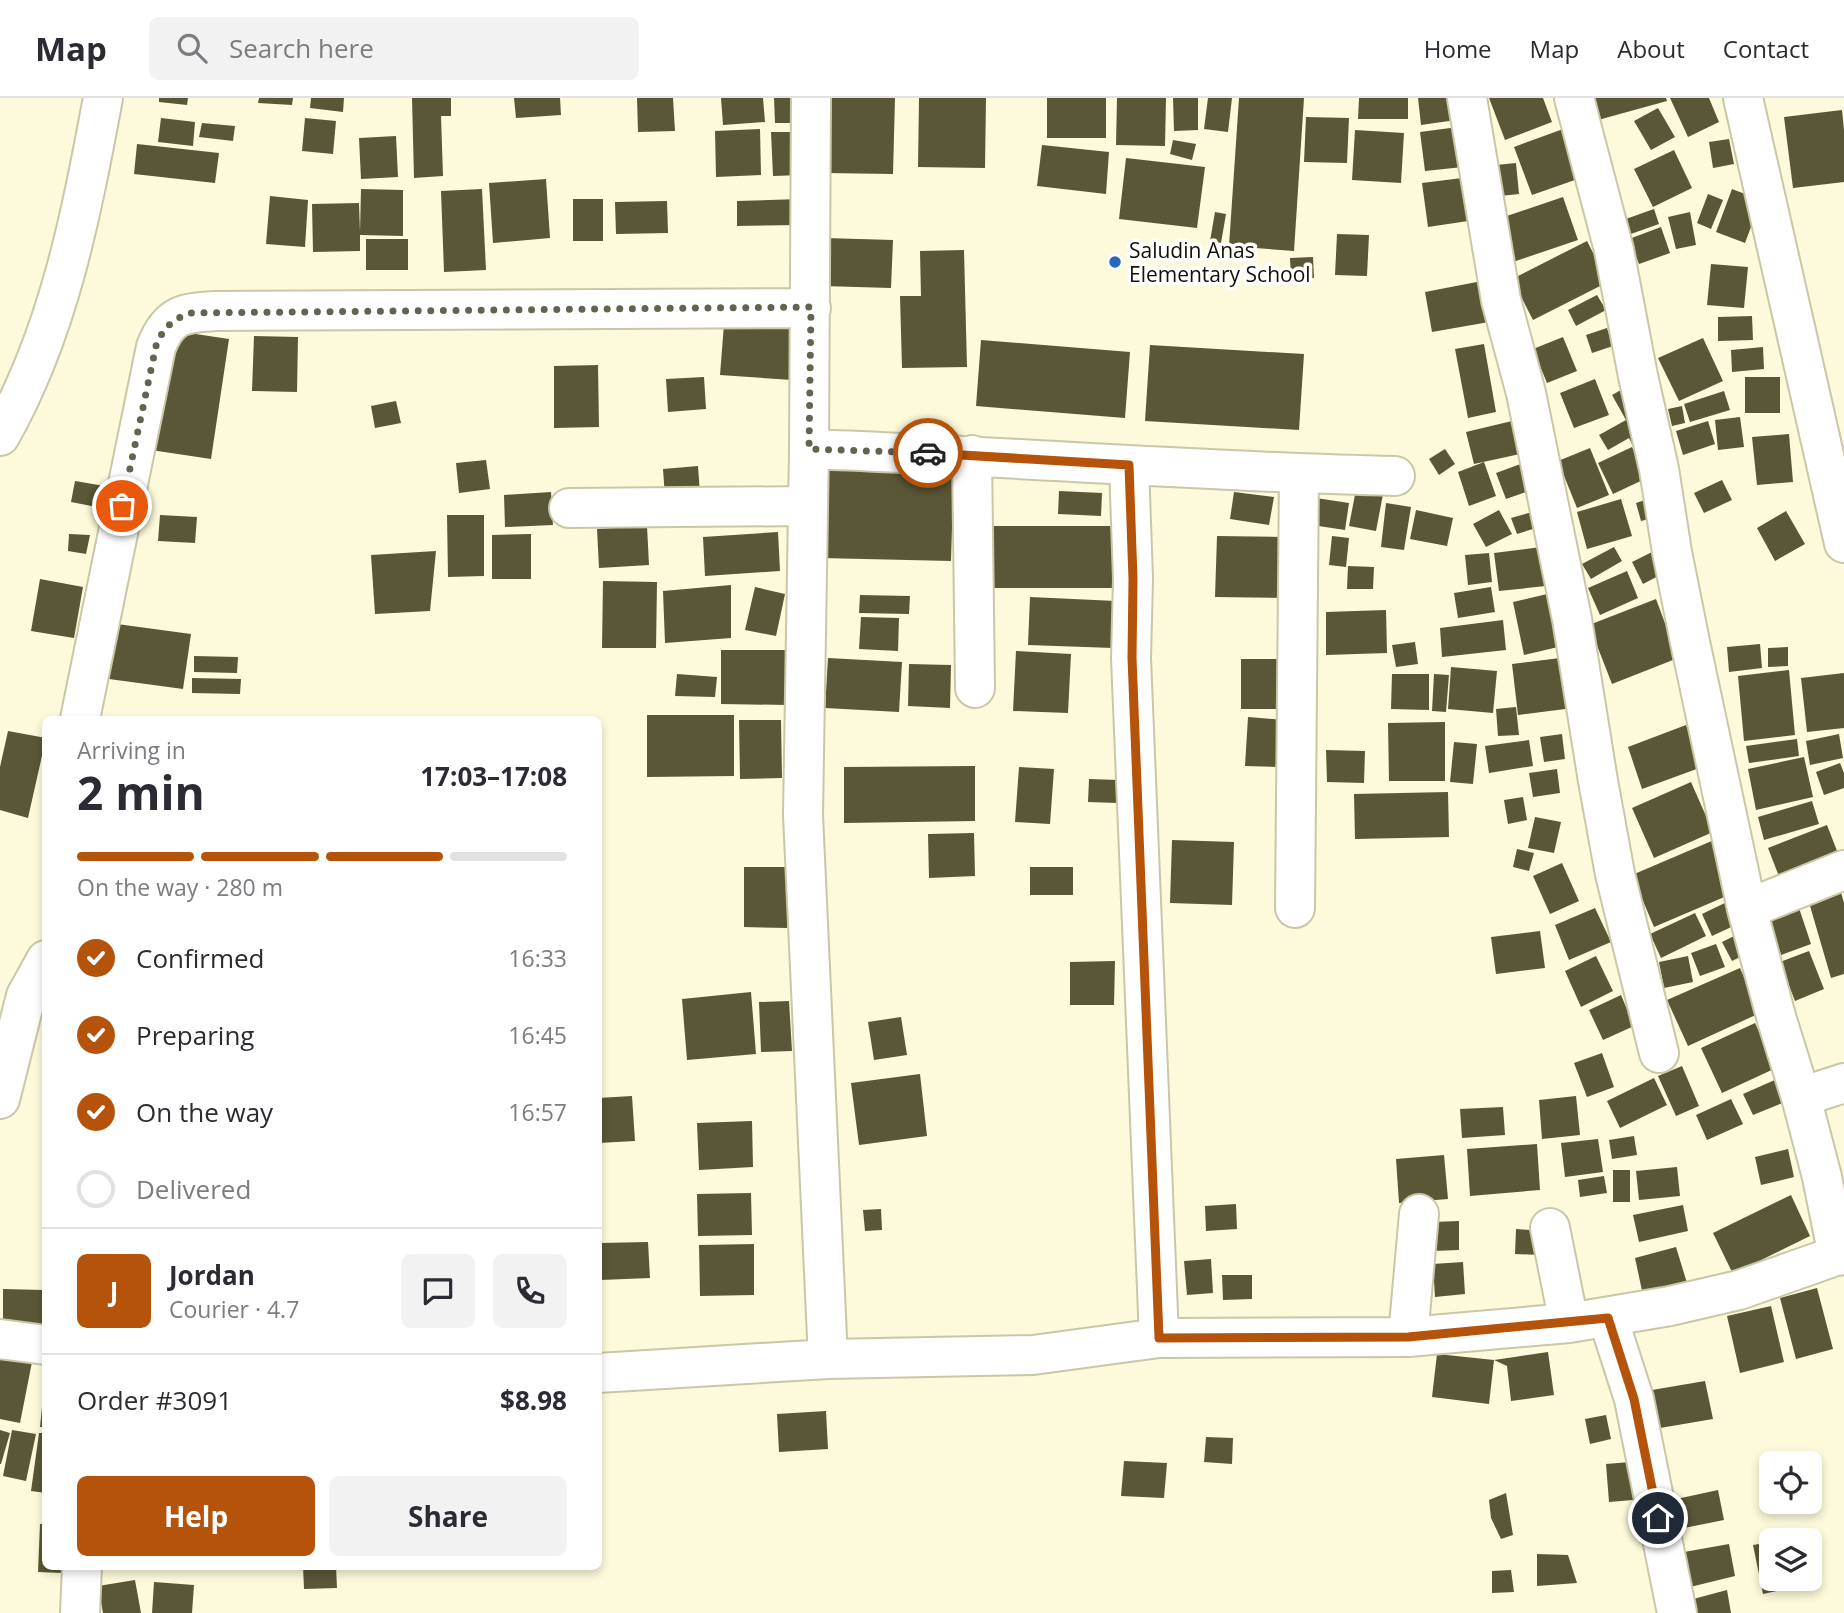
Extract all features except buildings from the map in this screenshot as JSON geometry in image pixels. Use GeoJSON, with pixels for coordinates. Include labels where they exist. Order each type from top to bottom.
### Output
{"type":"FeatureCollection","features":[{"type":"Feature","properties":{"kind":"street"},"geometry":{"type":"LineString","coordinates":[[0,436],[22,398],[54,316],[78,226],[103,98]]}},
{"type":"Feature","properties":{"kind":"street"},"geometry":{"type":"LineString","coordinates":[[811,98],[811,307],[803,816],[828,1359]]}},
{"type":"Feature","properties":{"kind":"street"},"geometry":{"type":"LineString","coordinates":[[1467,98],[1501,300],[1525,393],[1573,619],[1615,874],[1659,1053]]}},
{"type":"Feature","properties":{"kind":"street"},"geometry":{"type":"LineString","coordinates":[[602,1373],[828,1359],[1033,1354],[1159,1338],[1408,1337],[1569,1323],[1608,1318],[1739,1290],[1841,1254],[1801,1097],[1747,909],[1688,629],[1659,469],[1614,250],[1574,98]]}},
{"type":"Feature","properties":{"kind":"street"},"geometry":{"type":"LineString","coordinates":[[1742,98],[1844,543]]}},
{"type":"Feature","properties":{"kind":"street"},"geometry":{"type":"LineString","coordinates":[[81,716],[156,346],[162,330],[173,320],[189,313],[215,311],[811,307]]}},
{"type":"Feature","properties":{"kind":"street"},"geometry":{"type":"LineString","coordinates":[[809,449],[972,455],[1299,474],[1395,476]]}},
{"type":"Feature","properties":{"kind":"street"},"geometry":{"type":"LineString","coordinates":[[972,455],[975,688]]}},
{"type":"Feature","properties":{"kind":"street"},"geometry":{"type":"LineString","coordinates":[[1129,465],[1133,579],[1132,658],[1159,1338]]}},
{"type":"Feature","properties":{"kind":"street"},"geometry":{"type":"LineString","coordinates":[[1295,908],[1299,474]]}},
{"type":"Feature","properties":{"kind":"street"},"geometry":{"type":"LineString","coordinates":[[569,508],[807,506]]}},
{"type":"Feature","properties":{"kind":"street"},"geometry":{"type":"LineString","coordinates":[[1747,909],[1844,870]]}},
{"type":"Feature","properties":{"kind":"street"},"geometry":{"type":"LineString","coordinates":[[0,1099],[26,996],[42,967]]}},
{"type":"Feature","properties":{"kind":"street"},"geometry":{"type":"LineString","coordinates":[[1801,1097],[1844,1083]]}},
{"type":"Feature","properties":{"kind":"street"},"geometry":{"type":"LineString","coordinates":[[1408,1337],[1419,1214]]}},
{"type":"Feature","properties":{"kind":"street"},"geometry":{"type":"LineString","coordinates":[[1550,1228],[1569,1323]]}},
{"type":"Feature","properties":{"kind":"street"},"geometry":{"type":"LineString","coordinates":[[1608,1318],[1634,1399],[1677,1613]]}},
{"type":"Feature","properties":{"kind":"street"},"geometry":{"type":"LineString","coordinates":[[0,1339],[42,1344]]}},
{"type":"Feature","properties":{"kind":"street"},"geometry":{"type":"LineString","coordinates":[[80,1613],[82,1570]]}},
{"type":"Feature","properties":{"kind":"way so far"},"geometry":{"type":"LineString","coordinates":[[122,506],[156,346],[162,330],[173,320],[189,313],[215,311],[811,307],[809,449],[928,453]]}},
{"type":"Feature","properties":{"kind":"place","name":"Saludin Anas Elementary School"},"geometry":{"type":"Point","coordinates":[1115,262]}},
{"type":"Feature","properties":{"kind":"route"},"geometry":{"type":"LineString","coordinates":[[928,453],[1129,465],[1133,579],[1132,658],[1159,1338],[1408,1337],[1608,1318],[1634,1399],[1658,1518]]}}]}
